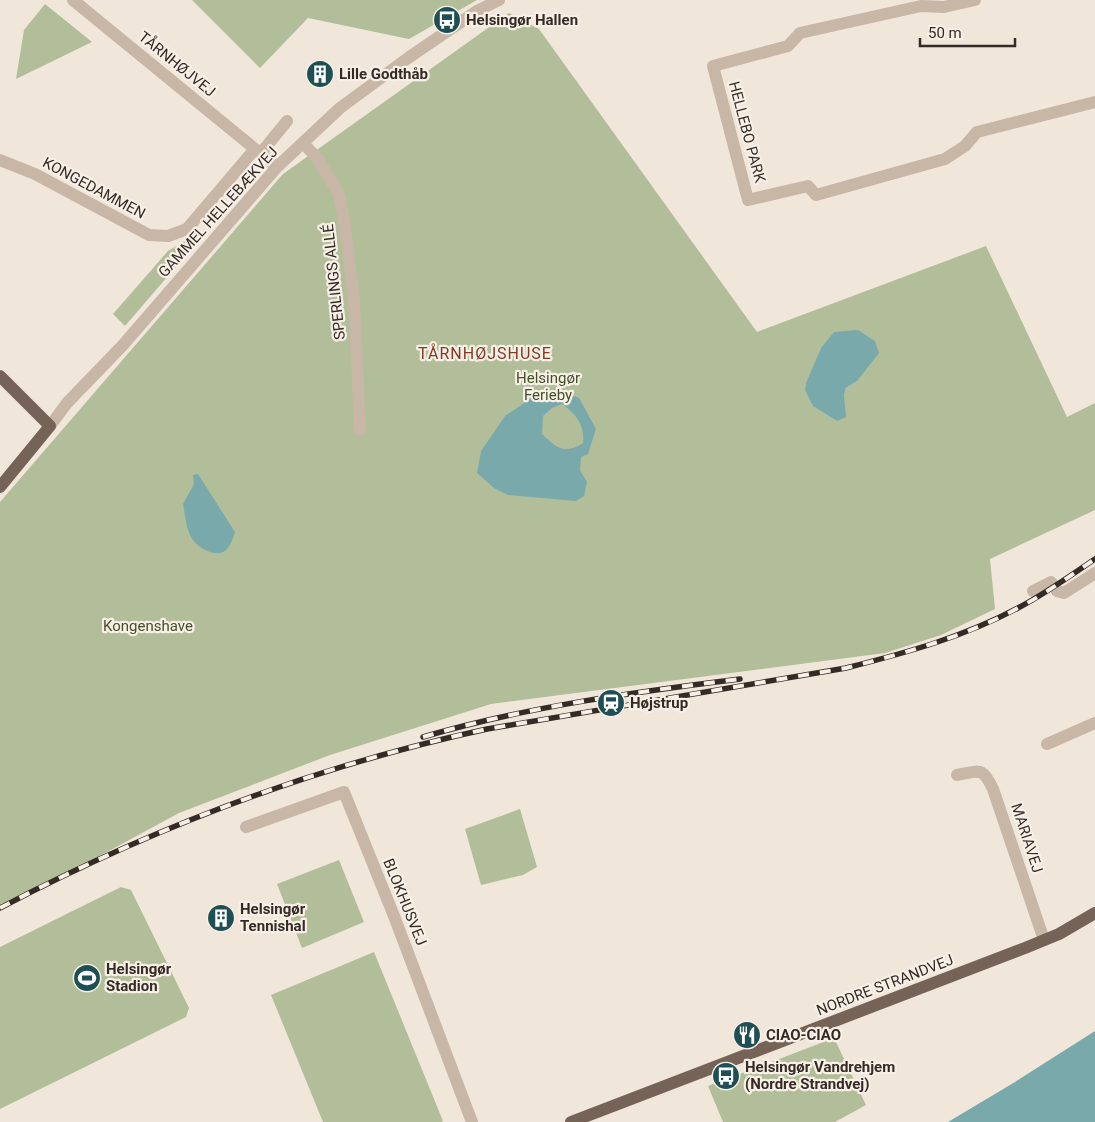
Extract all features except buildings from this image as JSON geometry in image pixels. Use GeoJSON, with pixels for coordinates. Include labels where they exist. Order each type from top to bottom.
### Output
{"type":"FeatureCollection","features":[{"type":"Feature","properties":{"kind":"main road"},"geometry":{"type":"LineString","coordinates":[[0,376],[50,426]]}},
{"type":"Feature","properties":{"kind":"main road","name":"GAMMEL HELLEBÆKVEJ"},"geometry":{"type":"LineString","coordinates":[[0,487],[50,426]]}},
{"type":"Feature","properties":{"kind":"main road","name":"NORDRE STRANDVEJ"},"geometry":{"type":"LineString","coordinates":[[571,1122],[1044,940],[1095,913]]}},
{"type":"Feature","properties":{"kind":"street","name":"TÅRNHØJVEJ"},"geometry":{"type":"LineString","coordinates":[[73,0],[277,167]]}},
{"type":"Feature","properties":{"kind":"street","name":"GAMMEL HELLEBÆKVEJ"},"geometry":{"type":"LineString","coordinates":[[50,426],[67,403],[122,345],[277,167],[340,108],[477,11],[499,0]]}},
{"type":"Feature","properties":{"kind":"street","name":"HELLEBO PARK"},"geometry":{"type":"LineString","coordinates":[[976,0],[944,7],[921,6],[800,33],[788,46],[713,66],[748,200],[808,186],[816,194],[945,159],[965,146],[977,132],[1095,102]]}},
{"type":"Feature","properties":{"kind":"street"},"geometry":{"type":"LineString","coordinates":[[258,151],[288,121]]}},
{"type":"Feature","properties":{"kind":"street","name":"SPERLINGS ALLÉ"},"geometry":{"type":"LineString","coordinates":[[303,143],[318,159],[339,195],[344,220],[354,299],[360,430]]}},
{"type":"Feature","properties":{"kind":"street","name":"KONGEDAMMEN"},"geometry":{"type":"LineString","coordinates":[[0,160],[35,174],[148,236],[168,236],[187,229],[258,151]]}},
{"type":"Feature","properties":{"kind":"street"},"geometry":{"type":"LineString","coordinates":[[1032,591],[1051,582],[1057,591],[1064,593],[1095,573]]}},
{"type":"Feature","properties":{"kind":"street"},"geometry":{"type":"LineString","coordinates":[[1047,744],[1095,723]]}},
{"type":"Feature","properties":{"kind":"street","name":"MARIAVEJ"},"geometry":{"type":"LineString","coordinates":[[957,775],[978,771],[987,776],[1044,940]]}},
{"type":"Feature","properties":{"kind":"street","name":"BLOKHUSVEJ"},"geometry":{"type":"LineString","coordinates":[[246,827],[344,792],[400,932],[472,1122]]}},
{"type":"Feature","properties":{"kind":"green space"},"geometry":{"type":"Polygon","coordinates":[[[192,0],[477,0],[409,39],[308,18],[260,68],[192,0]]]}},
{"type":"Feature","properties":{"kind":"green space"},"geometry":{"type":"Polygon","coordinates":[[[45,4],[92,42],[16,79],[24,30],[45,4]]]}},
{"type":"Feature","properties":{"kind":"green space"},"geometry":{"type":"Polygon","coordinates":[[[509,13],[539,29],[757,332],[986,246],[1067,417],[1095,403],[1095,510],[990,559],[995,609],[941,635],[885,653],[491,704],[330,755],[179,813],[0,910],[0,502],[283,174],[509,13]],[[821,348],[815,365],[844,396],[846,388],[857,381],[821,348]]]}},
{"type":"Feature","properties":{"kind":"green space"},"geometry":{"type":"Polygon","coordinates":[[[190,238],[198,241],[125,326],[113,314],[168,251],[190,238]]]}},
{"type":"Feature","properties":{"kind":"green space"},"geometry":{"type":"Polygon","coordinates":[[[520,809],[537,867],[523,875],[481,885],[465,829],[520,809]]]}},
{"type":"Feature","properties":{"kind":"green space"},"geometry":{"type":"Polygon","coordinates":[[[339,860],[364,922],[302,948],[277,884],[339,860]]]}},
{"type":"Feature","properties":{"kind":"green space","name":"Helsingør Stadion"},"geometry":{"type":"Polygon","coordinates":[[[121,887],[131,890],[189,1008],[186,1017],[0,1109],[0,947],[121,887]]]}},
{"type":"Feature","properties":{"kind":"green space"},"geometry":{"type":"Polygon","coordinates":[[[374,952],[443,1121],[441,1122],[323,1122],[271,995],[374,952]]]}},
{"type":"Feature","properties":{"kind":"green space"},"geometry":{"type":"Polygon","coordinates":[[[834,1038],[866,1105],[835,1122],[723,1122],[708,1086],[834,1038]]]}},
{"type":"Feature","properties":{"kind":"water"},"geometry":{"type":"Polygon","coordinates":[[[858,330],[875,341],[879,353],[857,381],[846,388],[844,396],[846,417],[837,421],[813,406],[805,390],[806,383],[821,348],[834,332],[858,330]]]}},
{"type":"Feature","properties":{"kind":"water"},"geometry":{"type":"Polygon","coordinates":[[[554,389],[579,398],[596,429],[588,454],[581,457],[580,470],[587,482],[584,496],[576,501],[508,495],[494,488],[477,473],[481,451],[505,416],[536,395],[554,389]],[[562,404],[552,408],[543,416],[542,434],[557,446],[571,449],[583,443],[583,431],[575,416],[562,404]]]}},
{"type":"Feature","properties":{"kind":"water"},"geometry":{"type":"Polygon","coordinates":[[[198,474],[235,532],[229,546],[222,552],[216,553],[206,550],[196,544],[190,535],[183,504],[194,484],[193,475],[198,474]]]}},
{"type":"Feature","properties":{"kind":"water"},"geometry":{"type":"Polygon","coordinates":[[[1095,1031],[1095,1122],[948,1122],[1015,1082],[1095,1031]]]}},
{"type":"Feature","properties":{"kind":"railway"},"geometry":{"type":"LineString","coordinates":[[0,908],[117,851],[177,826],[237,802],[360,761],[487,729],[846,668],[934,643],[977,628],[1018,608],[1048,591],[1095,559]]}},
{"type":"Feature","properties":{"kind":"railway"},"geometry":{"type":"LineString","coordinates":[[423,737],[462,726],[540,709],[620,695],[740,679]]}},
{"type":"Feature","properties":{"kind":"place","name":"Helsingør Hallen"},"geometry":{"type":"Point","coordinates":[447,20]}},
{"type":"Feature","properties":{"kind":"place","name":"Lille Godthåb"},"geometry":{"type":"Point","coordinates":[320,74]}},
{"type":"Feature","properties":{"kind":"place","name":"Højstrup"},"geometry":{"type":"Point","coordinates":[611,703]}},
{"type":"Feature","properties":{"kind":"place","name":"Helsingør Tennishal"},"geometry":{"type":"Point","coordinates":[221,918]}},
{"type":"Feature","properties":{"kind":"place","name":"Helsingør Stadion"},"geometry":{"type":"Point","coordinates":[87,978]}},
{"type":"Feature","properties":{"kind":"place","name":"CIAO-CIAO"},"geometry":{"type":"Point","coordinates":[747,1035]}},
{"type":"Feature","properties":{"kind":"place","name":"Helsingør Vandrehjem (Nordre Strandvej)"},"geometry":{"type":"Point","coordinates":[726,1076]}},
{"type":"Feature","properties":{"kind":"district","name":"TÅRNHØJSHUSE"},"geometry":{"type":"Point","coordinates":[485,353]}},
{"type":"Feature","properties":{"kind":"park label","name":"Helsingør Ferieby"},"geometry":{"type":"Point","coordinates":[548,386]}},
{"type":"Feature","properties":{"kind":"park label","name":"Kongenshave"},"geometry":{"type":"Point","coordinates":[148,626]}}]}
